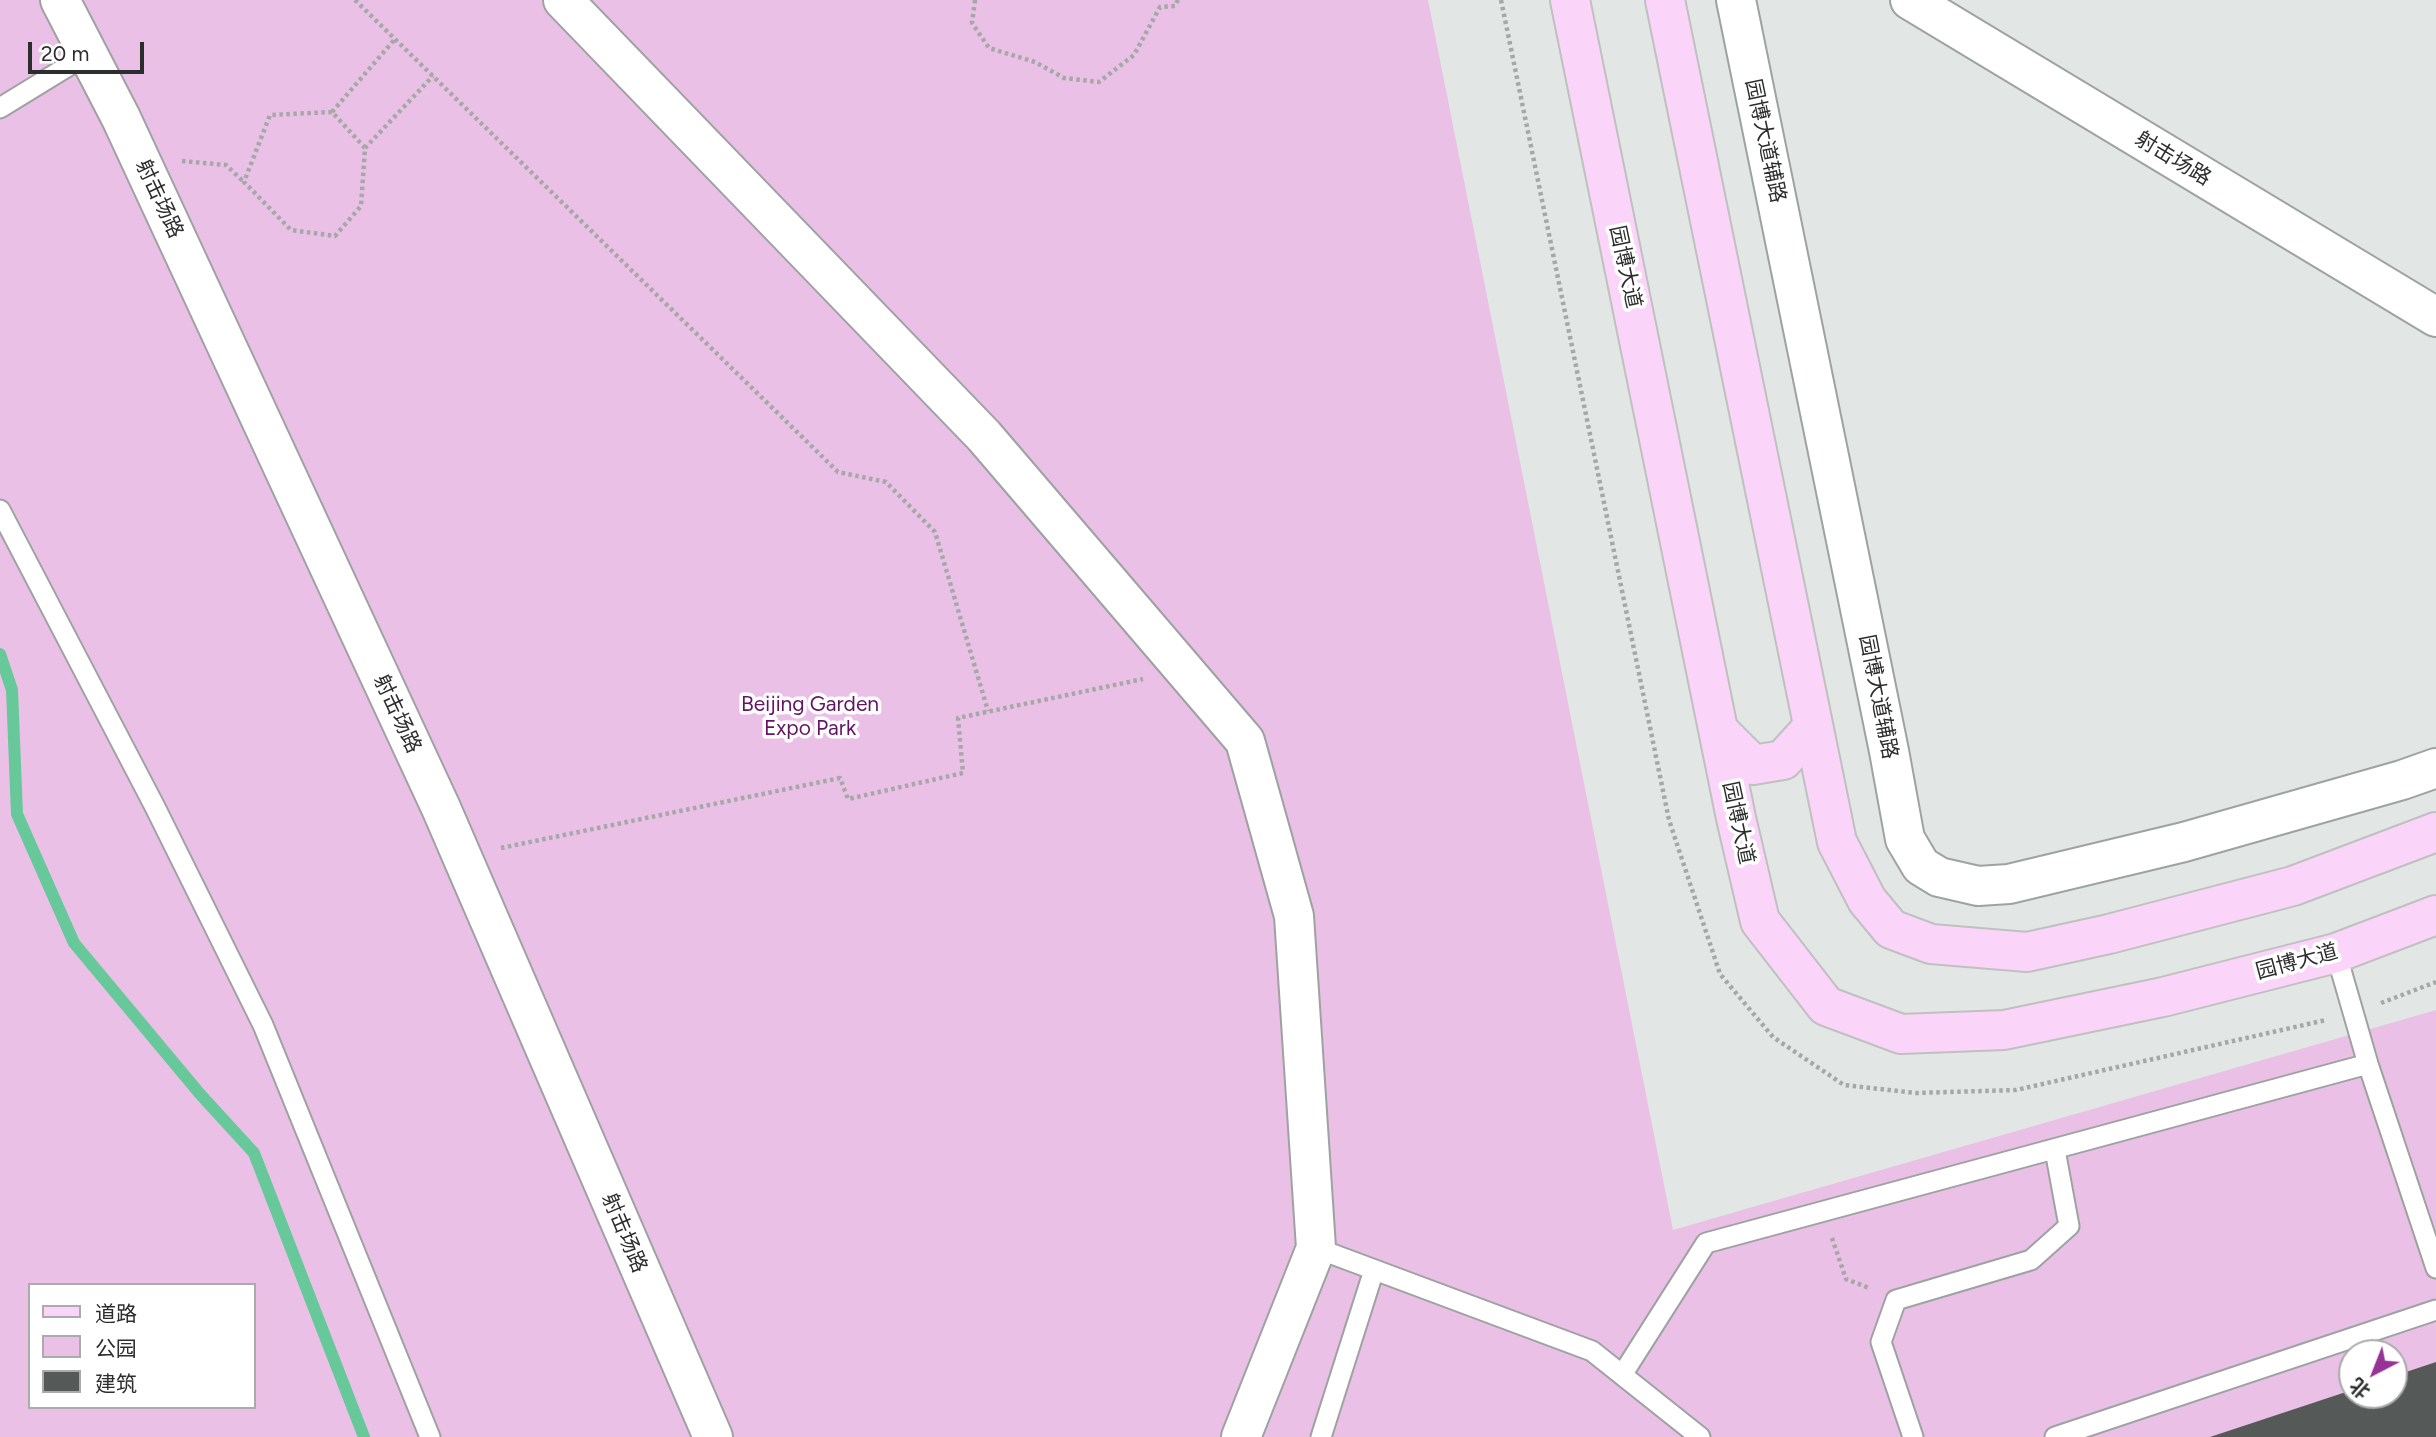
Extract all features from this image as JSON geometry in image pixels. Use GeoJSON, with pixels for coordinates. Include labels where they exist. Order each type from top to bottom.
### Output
{"type":"FeatureCollection","features":[{"type":"Feature","properties":{"kind":"main road","name":"园博大道"},"geometry":{"type":"LineString","coordinates":[[1570,0],[1736,818],[1760,921],[1826,1006],[1901,1034],[2004,1030],[2163,997],[2336,953],[2436,915]]}},
{"type":"Feature","properties":{"kind":"main road"},"geometry":{"type":"LineString","coordinates":[[1665,0],[1837,842],[1867,900],[1891,929],[1931,944],[2027,952],[2109,934],[2293,886],[2436,832]]}},
{"type":"Feature","properties":{"kind":"main road"},"geometry":{"type":"LineString","coordinates":[[1720,732],[1753,765],[1783,760],[1813,727]]}},
{"type":"Feature","properties":{"kind":"street","name":"射击场路"},"geometry":{"type":"LineString","coordinates":[[60,0],[139,157],[461,856],[713,1437]]}},
{"type":"Feature","properties":{"kind":"street"},"geometry":{"type":"LineString","coordinates":[[563,0],[984,436],[1245,741],[1294,916],[1316,1248],[1241,1437]]}},
{"type":"Feature","properties":{"kind":"street","name":"园博大道辅路"},"geometry":{"type":"LineString","coordinates":[[1736,0],[1905,839],[1921,866],[1939,877],[1978,886],[2009,884],[2197,839],[2436,768]]}},
{"type":"Feature","properties":{"kind":"street","name":"射击场路"},"geometry":{"type":"LineString","coordinates":[[1910,0],[2436,317]]}},
{"type":"Feature","properties":{"kind":"lane"},"geometry":{"type":"LineString","coordinates":[[0,108],[88,54]]}},
{"type":"Feature","properties":{"kind":"lane"},"geometry":{"type":"LineString","coordinates":[[0,510],[155,807],[262,1025],[430,1437]]}},
{"type":"Feature","properties":{"kind":"lane"},"geometry":{"type":"LineString","coordinates":[[2336,953],[2368,1064],[2436,1268]]}},
{"type":"Feature","properties":{"kind":"lane"},"geometry":{"type":"LineString","coordinates":[[1622,1375],[1706,1243],[2368,1064]]}},
{"type":"Feature","properties":{"kind":"lane"},"geometry":{"type":"LineString","coordinates":[[1913,1437],[1881,1342],[1896,1300],[2031,1260],[2069,1226],[2055,1150]]}},
{"type":"Feature","properties":{"kind":"lane"},"geometry":{"type":"LineString","coordinates":[[1316,1248],[1592,1351],[1700,1437]]}},
{"type":"Feature","properties":{"kind":"lane"},"geometry":{"type":"LineString","coordinates":[[1321,1437],[1374,1270]]}},
{"type":"Feature","properties":{"kind":"lane"},"geometry":{"type":"LineString","coordinates":[[2055,1437],[2436,1310]]}},
{"type":"Feature","properties":{"kind":"path"},"geometry":{"type":"LineString","coordinates":[[355,0],[838,472],[886,482],[935,532],[988,711]]}},
{"type":"Feature","properties":{"kind":"path"},"geometry":{"type":"LineString","coordinates":[[975,0],[972,23],[989,48],[1035,62],[1064,78],[1099,82],[1134,55],[1160,7],[1175,6],[1178,0]]}},
{"type":"Feature","properties":{"kind":"path"},"geometry":{"type":"LineString","coordinates":[[244,182],[270,116],[332,112],[395,39]]}},
{"type":"Feature","properties":{"kind":"path"},"geometry":{"type":"LineString","coordinates":[[139,157],[226,165],[291,230],[335,236],[361,206],[365,148],[433,76]]}},
{"type":"Feature","properties":{"kind":"path"},"geometry":{"type":"LineString","coordinates":[[332,112],[365,148]]}},
{"type":"Feature","properties":{"kind":"path"},"geometry":{"type":"LineString","coordinates":[[461,856],[841,778],[848,799],[963,773],[958,718],[1185,671]]}},
{"type":"Feature","properties":{"kind":"path"},"geometry":{"type":"LineString","coordinates":[[1823,1212],[1846,1279],[1896,1300]]}},
{"type":"Feature","properties":{"kind":"green space","name":"Beijing Garden Expo Park"},"geometry":{"type":"Polygon","coordinates":[[[0,0],[1428,0],[1673,1230],[2436,1010],[2436,1437],[0,1437],[0,0]]]}},
{"type":"Feature","properties":{"kind":"building"},"geometry":{"type":"Polygon","coordinates":[[[2436,1362],[2436,1437],[2210,1437],[2338,1395],[2338,1409],[2408,1409],[2408,1371],[2436,1362]]]}},
{"type":"Feature","properties":{"kind":"waterway"},"geometry":{"type":"LineString","coordinates":[[0,654],[12,690],[17,814],[74,943],[200,1094],[254,1153],[364,1437]]}}]}
